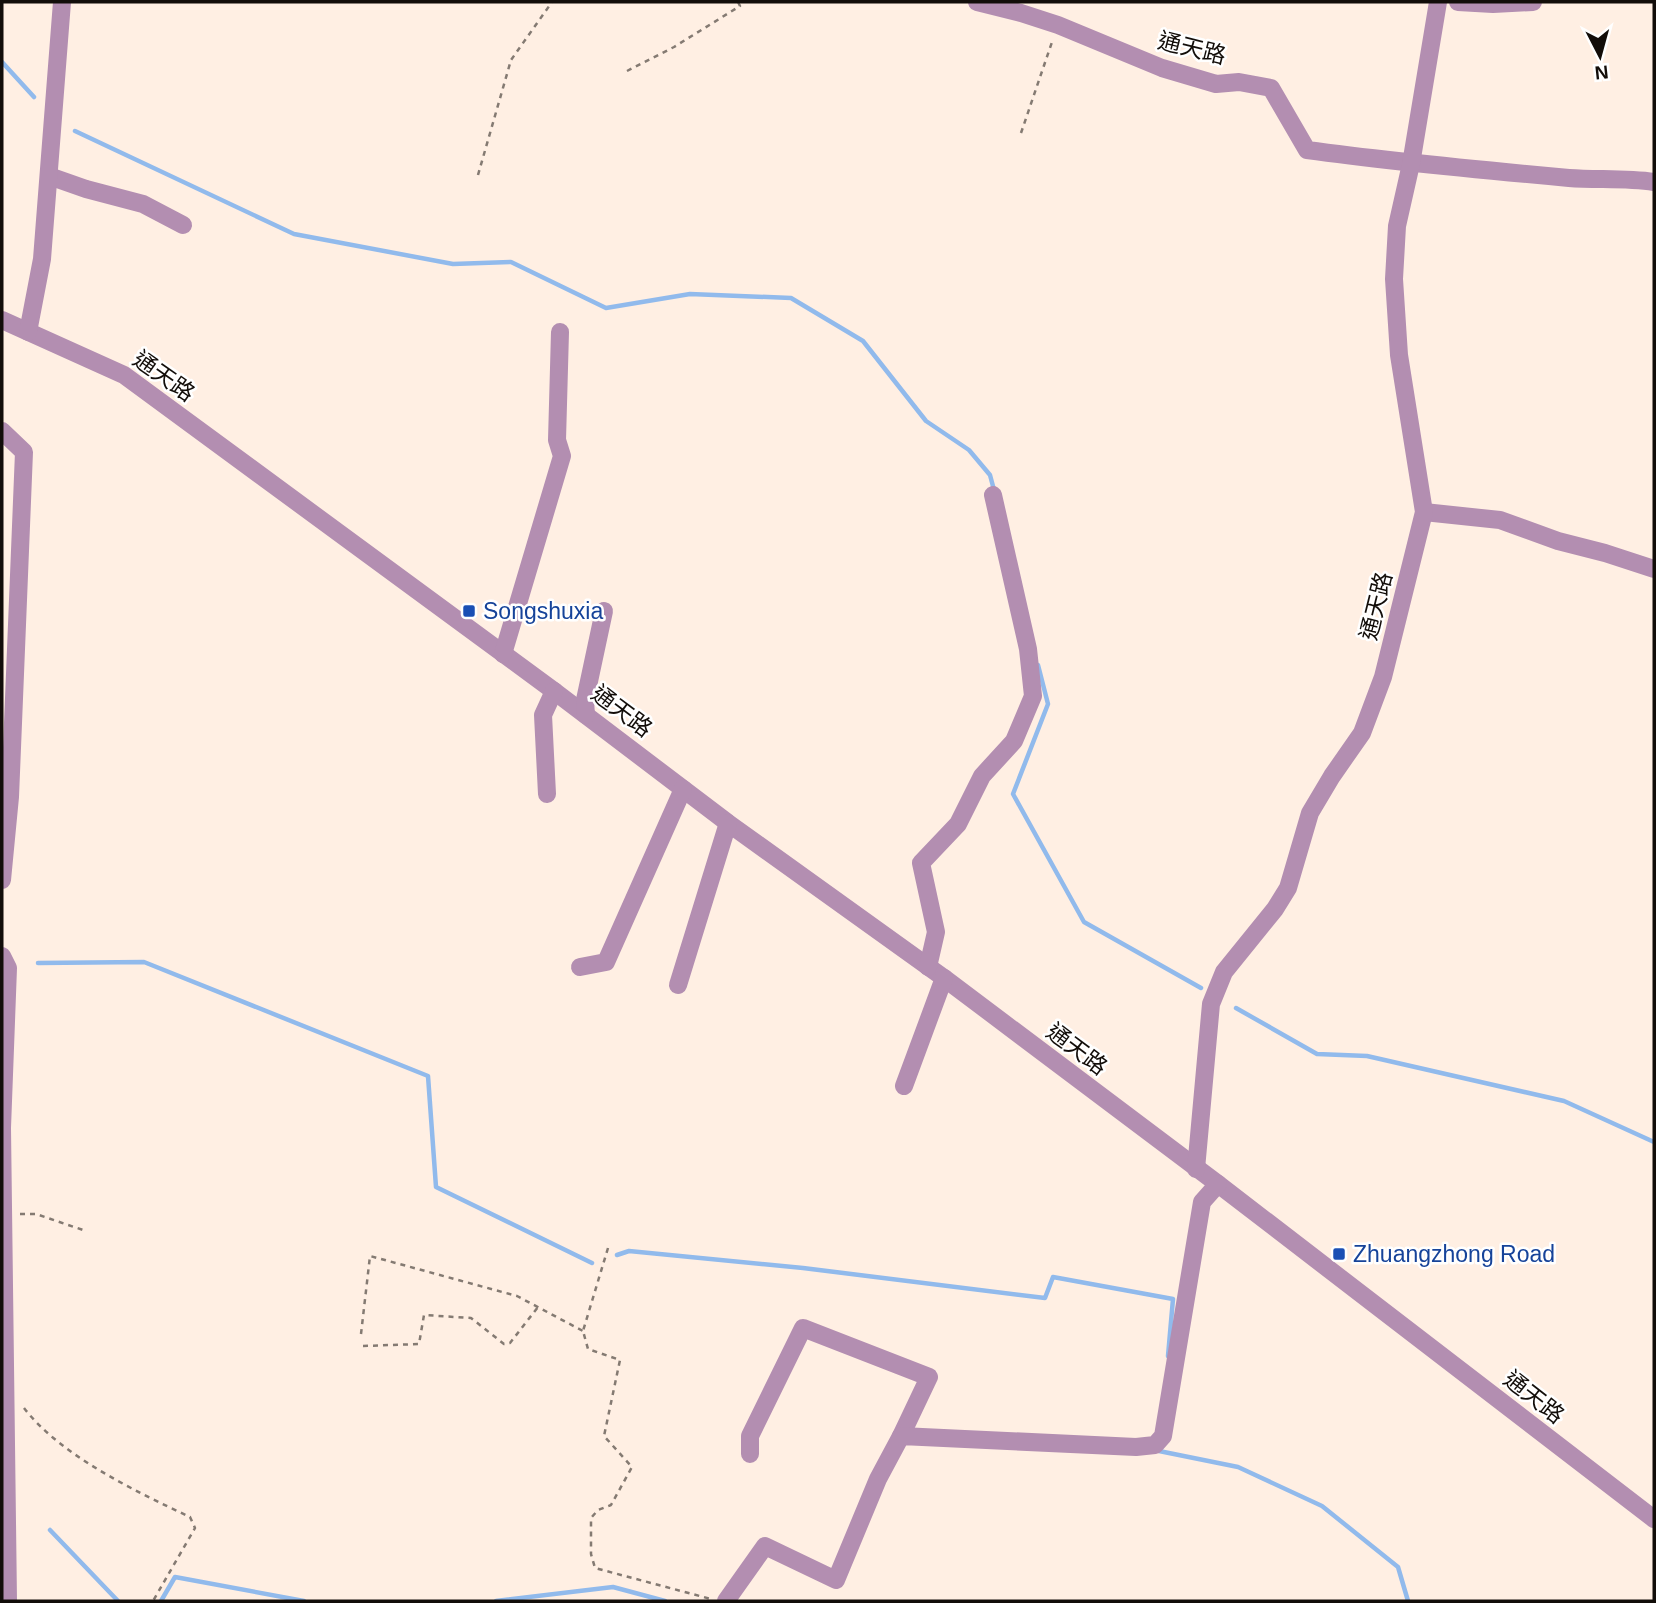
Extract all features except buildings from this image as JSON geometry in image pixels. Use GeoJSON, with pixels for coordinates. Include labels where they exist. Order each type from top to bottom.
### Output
{"type":"FeatureCollection","features":[{"type":"Feature","properties":{"kind":"street"},"geometry":{"type":"LineString","coordinates":[[29,332],[42,259],[62,2]]}},
{"type":"Feature","properties":{"kind":"street","name":"通天路"},"geometry":{"type":"LineString","coordinates":[[976,2],[1058,25],[1162,68],[1216,84],[1239,82],[1271,88],[1307,150],[1411,164]]}},
{"type":"Feature","properties":{"kind":"street","name":"通天路"},"geometry":{"type":"LineString","coordinates":[[1196,1169],[1211,1004],[1224,972],[1275,909],[1288,888],[1310,813],[1362,733],[1384,677],[1424,512],[1399,355],[1394,279],[1397,226],[1411,164],[1438,2]]}},
{"type":"Feature","properties":{"kind":"street"},"geometry":{"type":"LineString","coordinates":[[1458,2],[1533,2]]}},
{"type":"Feature","properties":{"kind":"street"},"geometry":{"type":"LineString","coordinates":[[1411,164],[1654,182]]}},
{"type":"Feature","properties":{"kind":"street"},"geometry":{"type":"LineString","coordinates":[[50,176],[143,204],[183,225]]}},
{"type":"Feature","properties":{"kind":"street","name":"通天路"},"geometry":{"type":"LineString","coordinates":[[2,320],[124,375],[554,691],[728,823],[944,978],[1218,1184],[1654,1519]]}},
{"type":"Feature","properties":{"kind":"street"},"geometry":{"type":"LineString","coordinates":[[503,654],[562,456],[556,440],[560,332]]}},
{"type":"Feature","properties":{"kind":"street"},"geometry":{"type":"LineString","coordinates":[[2,431],[23,452],[10,783],[2,880]]}},
{"type":"Feature","properties":{"kind":"street"},"geometry":{"type":"LineString","coordinates":[[928,967],[936,932],[920,863],[958,824],[982,776],[1014,741],[1033,696],[1028,649],[993,495]]}},
{"type":"Feature","properties":{"kind":"street"},"geometry":{"type":"LineString","coordinates":[[1424,512],[1500,520],[1558,541],[1654,569]]}},
{"type":"Feature","properties":{"kind":"street"},"geometry":{"type":"LineString","coordinates":[[586,715],[585,700],[604,611]]}},
{"type":"Feature","properties":{"kind":"street"},"geometry":{"type":"LineString","coordinates":[[547,794],[544,715],[554,691]]}},
{"type":"Feature","properties":{"kind":"street"},"geometry":{"type":"LineString","coordinates":[[580,967],[606,962],[683,789]]}},
{"type":"Feature","properties":{"kind":"street"},"geometry":{"type":"LineString","coordinates":[[678,985],[728,823]]}},
{"type":"Feature","properties":{"kind":"street"},"geometry":{"type":"LineString","coordinates":[[2,956],[8,968],[2,1128],[8,1601]]}},
{"type":"Feature","properties":{"kind":"street"},"geometry":{"type":"LineString","coordinates":[[904,1086],[944,978]]}},
{"type":"Feature","properties":{"kind":"street"},"geometry":{"type":"LineString","coordinates":[[901,1436],[1136,1447],[1155,1445],[1163,1436],[1202,1202],[1218,1184]]}},
{"type":"Feature","properties":{"kind":"street"},"geometry":{"type":"LineString","coordinates":[[726,1601],[765,1546],[836,1580],[878,1479],[929,1377],[803,1328],[750,1436],[750,1454]]}},
{"type":"Feature","properties":{"kind":"path"},"geometry":{"type":"LineString","coordinates":[[478,176],[511,60],[552,2]]}},
{"type":"Feature","properties":{"kind":"path"},"geometry":{"type":"LineString","coordinates":[[627,71],[674,47],[740,6],[738,2]]}},
{"type":"Feature","properties":{"kind":"path"},"geometry":{"type":"LineString","coordinates":[[1021,133],[1058,25]]}},
{"type":"Feature","properties":{"kind":"path"},"geometry":{"type":"LineString","coordinates":[[3,1214],[36,1214],[83,1230]]}},
{"type":"Feature","properties":{"kind":"path"},"geometry":{"type":"LineString","coordinates":[[608,1248],[583,1331],[587,1349],[620,1360],[604,1436],[632,1467],[611,1505],[598,1510],[591,1518],[591,1553],[595,1567],[721,1601]]}},
{"type":"Feature","properties":{"kind":"path"},"geometry":{"type":"LineString","coordinates":[[361,1334],[370,1256],[517,1296],[583,1331]]}},
{"type":"Feature","properties":{"kind":"path"},"geometry":{"type":"LineString","coordinates":[[363,1346],[419,1343],[424,1315],[471,1318],[504,1344],[510,1343],[538,1307]]}},
{"type":"Feature","properties":{"kind":"path"},"geometry":{"type":"LineString","coordinates":[[4,1383],[39,1428],[122,1485],[190,1517],[195,1528],[153,1601]]}},
{"type":"Feature","properties":{"kind":"waterway"},"geometry":{"type":"LineString","coordinates":[[2,62],[34,97]]}},
{"type":"Feature","properties":{"kind":"waterway"},"geometry":{"type":"LineString","coordinates":[[75,131],[294,234],[453,264],[511,262],[606,308],[690,294],[791,298],[863,341],[926,421],[969,450],[990,475],[994,490]]}},
{"type":"Feature","properties":{"kind":"waterway"},"geometry":{"type":"LineString","coordinates":[[1038,665],[1048,704],[1013,794],[1084,922],[1201,988]]}},
{"type":"Feature","properties":{"kind":"waterway"},"geometry":{"type":"LineString","coordinates":[[38,963],[144,962],[428,1076],[436,1187],[592,1263]]}},
{"type":"Feature","properties":{"kind":"waterway"},"geometry":{"type":"LineString","coordinates":[[1236,1008],[1317,1054],[1367,1056],[1564,1101],[1654,1142]]}},
{"type":"Feature","properties":{"kind":"waterway"},"geometry":{"type":"LineString","coordinates":[[617,1255],[629,1251],[803,1268],[1045,1298],[1053,1277],[1173,1299],[1168,1356]]}},
{"type":"Feature","properties":{"kind":"waterway"},"geometry":{"type":"LineString","coordinates":[[1159,1451],[1238,1467],[1322,1506],[1398,1567],[1408,1601]]}},
{"type":"Feature","properties":{"kind":"waterway"},"geometry":{"type":"LineString","coordinates":[[50,1530],[118,1601]]}},
{"type":"Feature","properties":{"kind":"waterway"},"geometry":{"type":"LineString","coordinates":[[161,1601],[175,1577],[304,1601]]}},
{"type":"Feature","properties":{"kind":"waterway"},"geometry":{"type":"LineString","coordinates":[[496,1601],[613,1587],[665,1601]]}},
{"type":"Feature","properties":{"kind":"place","name":"Songshuxia"},"geometry":{"type":"Point","coordinates":[469,611]}},
{"type":"Feature","properties":{"kind":"place","name":"Zhuangzhong Road"},"geometry":{"type":"Point","coordinates":[1339,1254]}}]}
